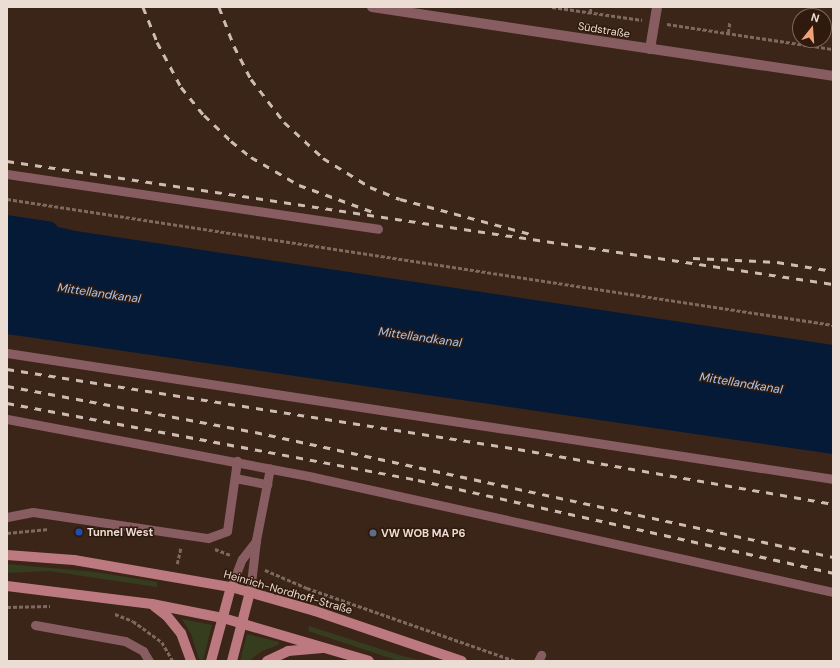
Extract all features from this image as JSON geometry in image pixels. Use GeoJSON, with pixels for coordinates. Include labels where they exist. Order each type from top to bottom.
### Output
{"type":"FeatureCollection","features":[{"type":"Feature","properties":{"kind":"main road","name":"Heinrich-Nordhoff-Straße"},"geometry":{"type":"LineString","coordinates":[[7,555],[74,560],[231,587],[315,611],[462,661]]}},
{"type":"Feature","properties":{"kind":"main road"},"geometry":{"type":"LineString","coordinates":[[7,586],[152,604],[223,618],[329,647],[369,661]]}},
{"type":"Feature","properties":{"kind":"main road"},"geometry":{"type":"LineString","coordinates":[[211,661],[231,587]]}},
{"type":"Feature","properties":{"kind":"main road"},"geometry":{"type":"LineString","coordinates":[[232,661],[250,592]]}},
{"type":"Feature","properties":{"kind":"main road"},"geometry":{"type":"LineString","coordinates":[[152,604],[167,616],[182,633],[191,661]]}},
{"type":"Feature","properties":{"kind":"main road"},"geometry":{"type":"LineString","coordinates":[[268,661],[288,651],[329,647]]}},
{"type":"Feature","properties":{"kind":"street","name":"Südstraße"},"geometry":{"type":"LineString","coordinates":[[372,7],[833,76]]}},
{"type":"Feature","properties":{"kind":"street"},"geometry":{"type":"LineString","coordinates":[[650,49],[657,7]]}},
{"type":"Feature","properties":{"kind":"lane"},"geometry":{"type":"LineString","coordinates":[[7,174],[378,229]]}},
{"type":"Feature","properties":{"kind":"lane"},"geometry":{"type":"LineString","coordinates":[[7,353],[833,479]]}},
{"type":"Feature","properties":{"kind":"lane"},"geometry":{"type":"LineString","coordinates":[[7,419],[237,461],[833,592]]}},
{"type":"Feature","properties":{"kind":"lane"},"geometry":{"type":"LineString","coordinates":[[7,517],[33,512],[208,538],[226,531],[237,461]]}},
{"type":"Feature","properties":{"kind":"lane"},"geometry":{"type":"LineString","coordinates":[[250,592],[256,540],[270,468]]}},
{"type":"Feature","properties":{"kind":"lane"},"geometry":{"type":"LineString","coordinates":[[234,478],[267,484]]}},
{"type":"Feature","properties":{"kind":"lane"},"geometry":{"type":"LineString","coordinates":[[231,587],[242,559],[256,540]]}},
{"type":"Feature","properties":{"kind":"lane"},"geometry":{"type":"LineString","coordinates":[[35,625],[125,641],[143,651],[148,661]]}},
{"type":"Feature","properties":{"kind":"path"},"geometry":{"type":"LineString","coordinates":[[552,7],[833,49]]}},
{"type":"Feature","properties":{"kind":"path"},"geometry":{"type":"LineString","coordinates":[[590,13],[591,7]]}},
{"type":"Feature","properties":{"kind":"path"},"geometry":{"type":"LineString","coordinates":[[728,34],[730,21]]}},
{"type":"Feature","properties":{"kind":"path"},"geometry":{"type":"LineString","coordinates":[[7,199],[833,324]]}},
{"type":"Feature","properties":{"kind":"path"},"geometry":{"type":"LineString","coordinates":[[7,607],[53,606]]}},
{"type":"Feature","properties":{"kind":"path"},"geometry":{"type":"LineString","coordinates":[[111,613],[133,621],[162,642],[173,661]]}},
{"type":"Feature","properties":{"kind":"green space"},"geometry":{"type":"Polygon","coordinates":[[[7,564],[95,572],[157,582],[157,587],[49,571],[7,573],[7,564]]]}},
{"type":"Feature","properties":{"kind":"green space"},"geometry":{"type":"Polygon","coordinates":[[[182,619],[212,625],[203,660],[199,659],[191,634],[182,619]]]}},
{"type":"Feature","properties":{"kind":"green space"},"geometry":{"type":"Polygon","coordinates":[[[309,626],[399,655],[423,661],[399,661],[308,631],[309,626]]]}},
{"type":"Feature","properties":{"kind":"green space"},"geometry":{"type":"Polygon","coordinates":[[[247,634],[279,642],[278,645],[262,651],[249,661],[240,661],[247,634]]]}},
{"type":"Feature","properties":{"kind":"water","name":"Mittellandkanal"},"geometry":{"type":"Polygon","coordinates":[[[7,215],[53,222],[58,227],[76,231],[833,345],[833,454],[7,334],[7,215]]]}},
{"type":"Feature","properties":{"kind":"railway"},"geometry":{"type":"LineString","coordinates":[[143,7],[157,42],[181,87],[204,115],[231,141],[251,157],[299,185],[373,212]]}},
{"type":"Feature","properties":{"kind":"railway"},"geometry":{"type":"LineString","coordinates":[[219,7],[234,46],[251,79],[284,122],[323,158],[370,187],[400,199],[534,235]]}},
{"type":"Feature","properties":{"kind":"railway"},"geometry":{"type":"LineString","coordinates":[[7,161],[833,284]]}},
{"type":"Feature","properties":{"kind":"railway"},"geometry":{"type":"LineString","coordinates":[[693,258],[777,262],[833,271]]}},
{"type":"Feature","properties":{"kind":"railway"},"geometry":{"type":"LineString","coordinates":[[7,369],[518,449],[833,504]]}},
{"type":"Feature","properties":{"kind":"railway"},"geometry":{"type":"LineString","coordinates":[[7,386],[255,432],[833,557]]}},
{"type":"Feature","properties":{"kind":"railway"},"geometry":{"type":"LineString","coordinates":[[7,403],[418,480],[833,573]]}},
{"type":"Feature","properties":{"kind":"place","name":"Tunnel West"},"geometry":{"type":"Point","coordinates":[79,532]}},
{"type":"Feature","properties":{"kind":"place","name":"VW WOB MA P6"},"geometry":{"type":"Point","coordinates":[373,533]}}]}
